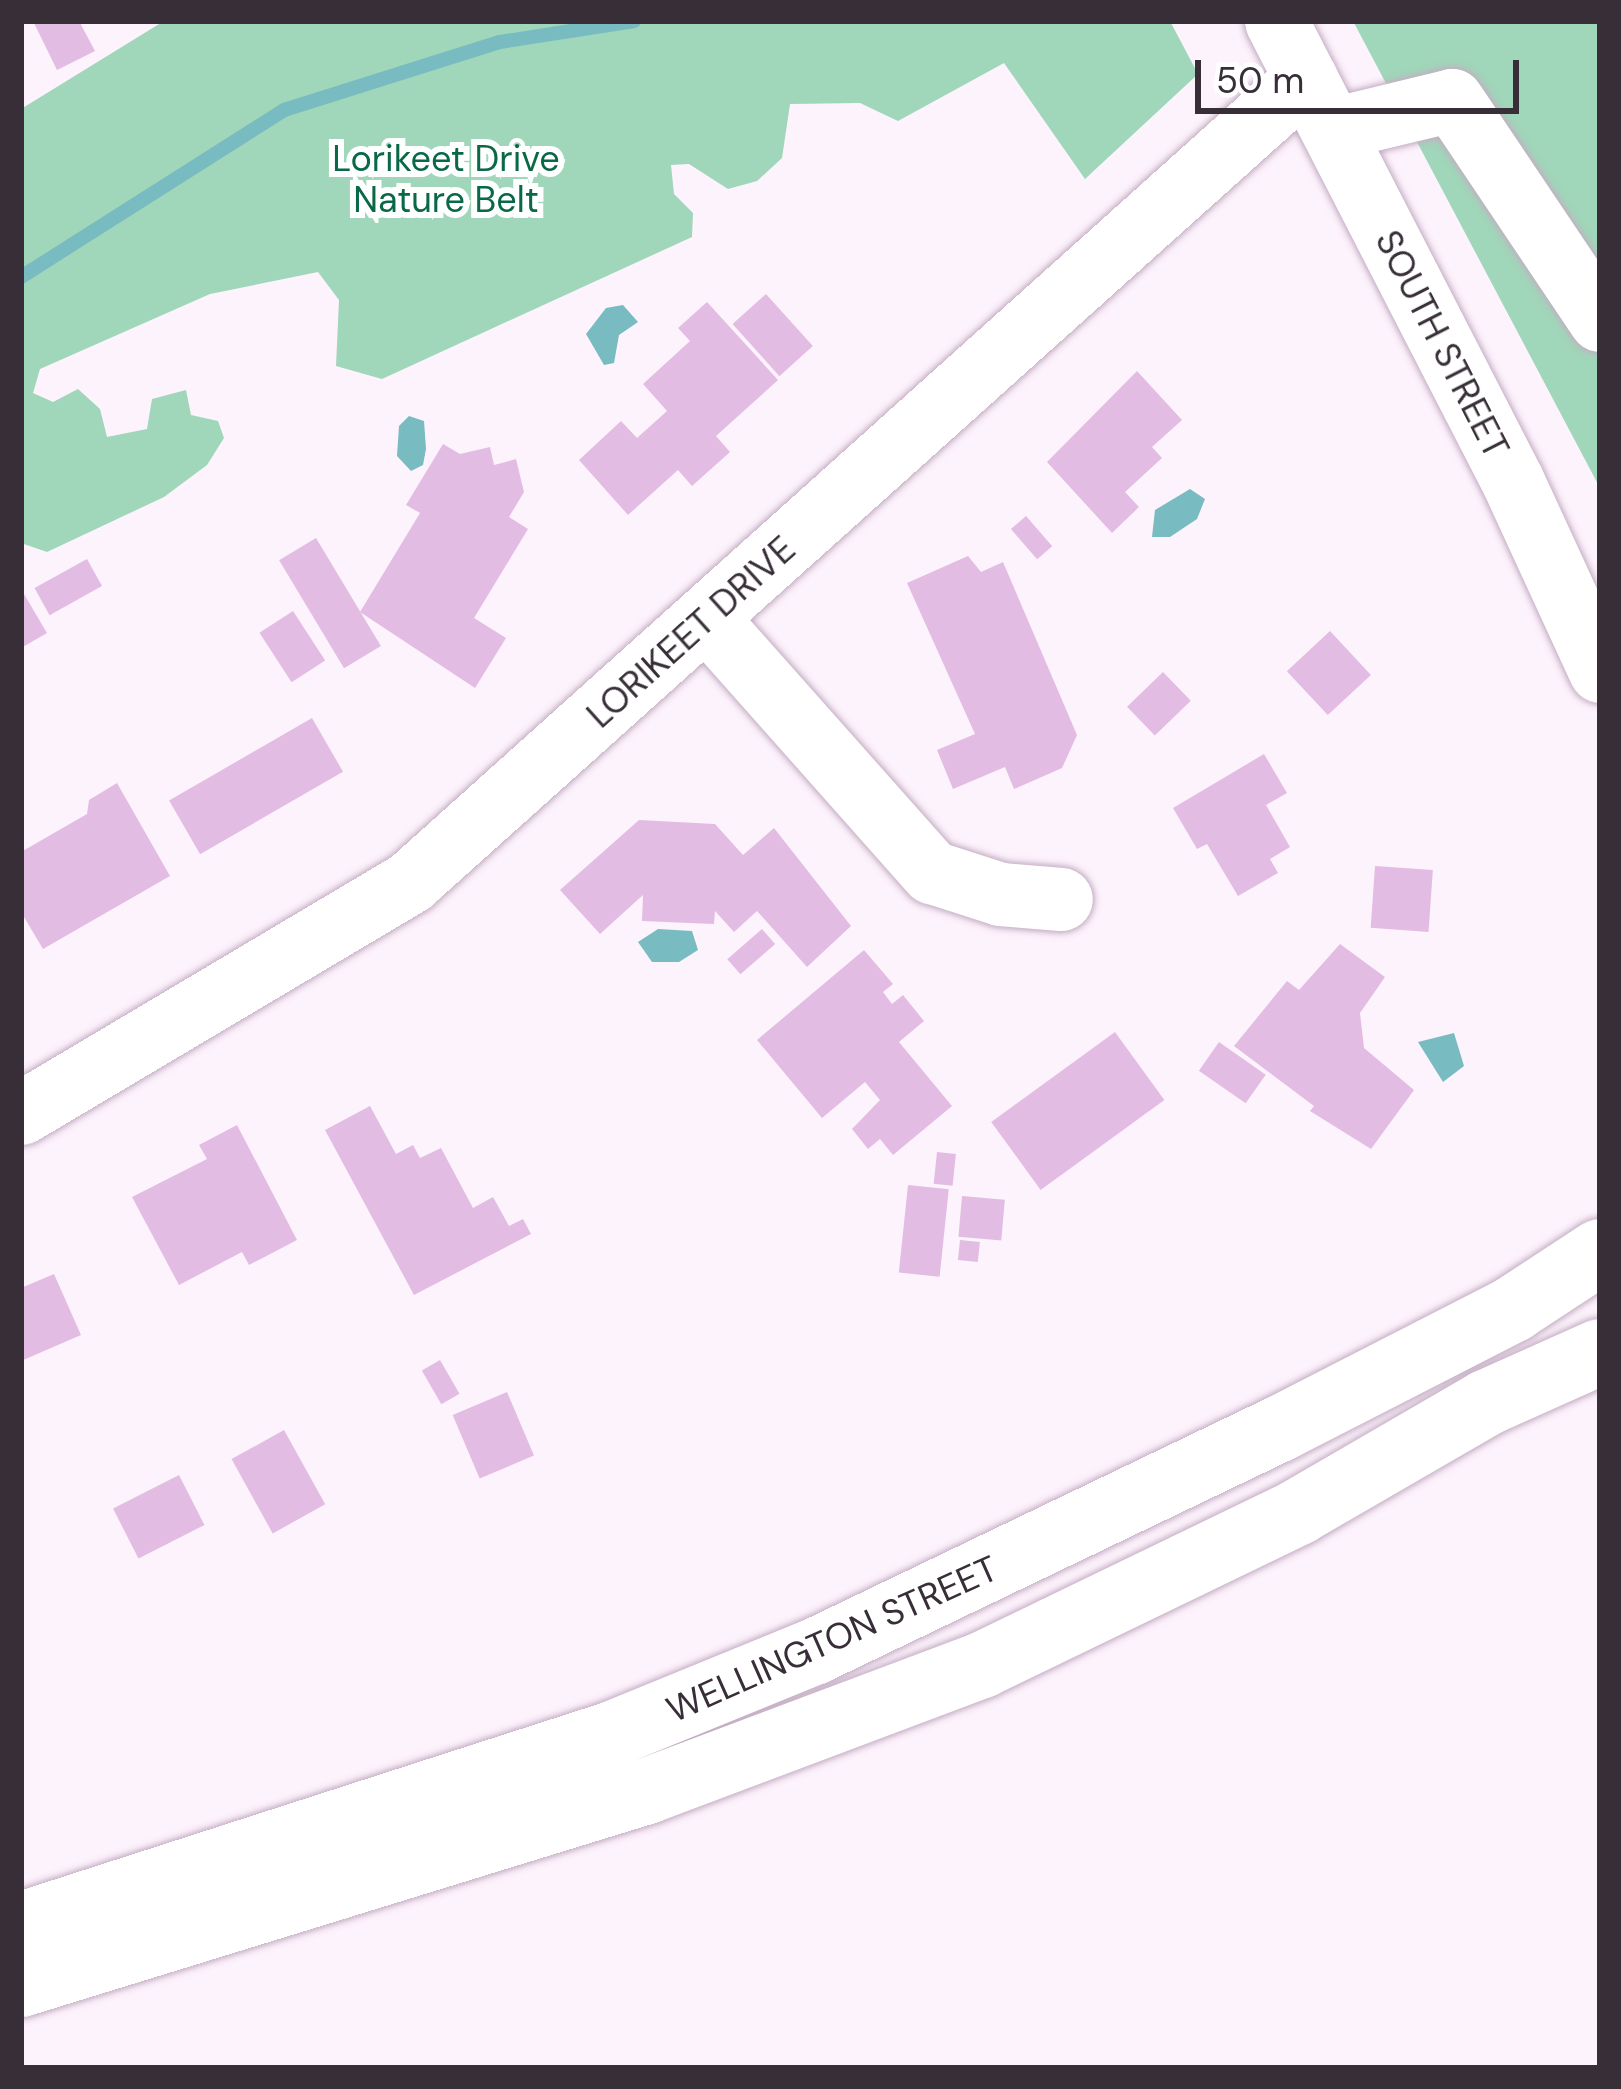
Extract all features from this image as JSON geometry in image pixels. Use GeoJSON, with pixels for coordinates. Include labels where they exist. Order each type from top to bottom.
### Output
{"type":"FeatureCollection","features":[{"type":"Feature","properties":{"kind":"main road","name":"WELLINGTON STREET"},"geometry":{"type":"LineString","coordinates":[[21,1925],[610,1735],[816,1652],[1298,1420],[1513,1309],[1600,1252]]}},
{"type":"Feature","properties":{"kind":"main road","name":"WELLINGTON STREET"},"geometry":{"type":"LineString","coordinates":[[21,1984],[647,1791],[982,1665],[1298,1512],[1486,1402],[1600,1352]]}},
{"type":"Feature","properties":{"kind":"street","name":"SOUTH STREET"},"geometry":{"type":"LineString","coordinates":[[1276,21],[1521,498],[1600,671]]}},
{"type":"Feature","properties":{"kind":"street"},"geometry":{"type":"LineString","coordinates":[[1319,104],[1452,100],[1600,320]]}},
{"type":"Feature","properties":{"kind":"street","name":"LORIKEET DRIVE"},"geometry":{"type":"LineString","coordinates":[[21,1113],[412,880],[707,619],[1319,104]]}},
{"type":"Feature","properties":{"kind":"street"},"geometry":{"type":"LineString","coordinates":[[707,619],[932,872],[1000,894],[1061,898]]}},
{"type":"Feature","properties":{"kind":"green space","name":"Lorikeet Drive Nature Belt"},"geometry":{"type":"Polygon","coordinates":[[[164,21],[1170,21],[1198,74],[1085,179],[1004,63],[898,121],[860,103],[790,104],[782,158],[757,181],[728,189],[689,164],[671,165],[674,194],[693,213],[692,237],[382,379],[336,366],[339,300],[318,272],[210,294],[40,369],[33,393],[53,402],[78,389],[100,409],[107,437],[147,429],[152,399],[186,390],[191,415],[218,421],[224,438],[207,465],[164,497],[47,552],[21,543],[21,109],[164,21]]]}},
{"type":"Feature","properties":{"kind":"green space"},"geometry":{"type":"Polygon","coordinates":[[[1353,21],[1600,21],[1600,488],[1353,21]]]}},
{"type":"Feature","properties":{"kind":"water"},"geometry":{"type":"Polygon","coordinates":[[[623,305],[638,322],[619,335],[614,363],[604,365],[586,334],[606,308],[623,305]]]}},
{"type":"Feature","properties":{"kind":"water"},"geometry":{"type":"Polygon","coordinates":[[[409,416],[424,421],[426,449],[423,465],[411,471],[397,456],[399,426],[409,416]]]}},
{"type":"Feature","properties":{"kind":"water"},"geometry":{"type":"Polygon","coordinates":[[[1190,489],[1205,499],[1197,519],[1170,537],[1152,537],[1155,510],[1190,489]]]}},
{"type":"Feature","properties":{"kind":"water"},"geometry":{"type":"Polygon","coordinates":[[[658,929],[692,931],[698,950],[679,962],[652,962],[638,942],[658,929]]]}},
{"type":"Feature","properties":{"kind":"water"},"geometry":{"type":"Polygon","coordinates":[[[1454,1033],[1464,1066],[1443,1082],[1418,1042],[1454,1033]]]}},
{"type":"Feature","properties":{"kind":"building"},"geometry":{"type":"Polygon","coordinates":[[[33,21],[79,21],[95,51],[57,70],[33,21]]]}},
{"type":"Feature","properties":{"kind":"building"},"geometry":{"type":"Polygon","coordinates":[[[766,294],[813,346],[779,376],[733,324],[766,294]]]}},
{"type":"Feature","properties":{"kind":"building"},"geometry":{"type":"Polygon","coordinates":[[[707,302],[778,380],[716,436],[730,452],[692,486],[678,470],[628,515],[579,460],[621,421],[637,438],[667,411],[643,384],[690,341],[678,328],[707,302]]]}},
{"type":"Feature","properties":{"kind":"building"},"geometry":{"type":"Polygon","coordinates":[[[1137,371],[1182,420],[1152,447],[1162,458],[1125,492],[1139,507],[1112,533],[1047,462],[1137,371]]]}},
{"type":"Feature","properties":{"kind":"building"},"geometry":{"type":"Polygon","coordinates":[[[443,444],[460,454],[490,447],[494,465],[516,459],[524,492],[509,517],[528,529],[474,618],[506,638],[475,688],[360,612],[420,513],[406,505],[443,444]]]}},
{"type":"Feature","properties":{"kind":"building"},"geometry":{"type":"Polygon","coordinates":[[[1026,516],[1052,546],[1037,559],[1011,529],[1026,516]]]}},
{"type":"Feature","properties":{"kind":"building"},"geometry":{"type":"Polygon","coordinates":[[[316,538],[381,646],[344,668],[279,560],[316,538]]]}},
{"type":"Feature","properties":{"kind":"building"},"geometry":{"type":"Polygon","coordinates":[[[968,556],[981,572],[1003,562],[1077,735],[1062,768],[1014,789],[1005,767],[953,789],[937,750],[975,734],[907,583],[968,556]]]}},
{"type":"Feature","properties":{"kind":"building"},"geometry":{"type":"Polygon","coordinates":[[[87,559],[102,586],[50,615],[35,588],[87,559]]]}},
{"type":"Feature","properties":{"kind":"building"},"geometry":{"type":"Polygon","coordinates":[[[24,594],[47,633],[21,648],[21,596],[24,594]]]}},
{"type":"Feature","properties":{"kind":"building"},"geometry":{"type":"Polygon","coordinates":[[[293,611],[325,660],[292,682],[259,633],[293,611]]]}},
{"type":"Feature","properties":{"kind":"building"},"geometry":{"type":"Polygon","coordinates":[[[1330,631],[1371,675],[1328,715],[1287,671],[1330,631]]]}},
{"type":"Feature","properties":{"kind":"building"},"geometry":{"type":"Polygon","coordinates":[[[1163,672],[1191,701],[1155,736],[1127,707],[1163,672]]]}},
{"type":"Feature","properties":{"kind":"building"},"geometry":{"type":"Polygon","coordinates":[[[312,718],[343,772],[200,854],[169,800],[312,718]]]}},
{"type":"Feature","properties":{"kind":"building"},"geometry":{"type":"Polygon","coordinates":[[[1264,754],[1287,793],[1266,805],[1290,847],[1270,859],[1278,873],[1238,896],[1207,844],[1197,849],[1173,808],[1264,754]]]}},
{"type":"Feature","properties":{"kind":"building"},"geometry":{"type":"Polygon","coordinates":[[[117,783],[170,876],[43,949],[21,912],[21,852],[87,814],[89,800],[117,783]]]}},
{"type":"Feature","properties":{"kind":"building"},"geometry":{"type":"Polygon","coordinates":[[[639,820],[715,824],[743,855],[774,828],[851,926],[807,967],[757,911],[734,932],[715,911],[714,924],[642,921],[643,895],[600,934],[560,890],[639,820]]]}},
{"type":"Feature","properties":{"kind":"building"},"geometry":{"type":"Polygon","coordinates":[[[1375,866],[1433,870],[1429,932],[1371,928],[1375,866]]]}},
{"type":"Feature","properties":{"kind":"building"},"geometry":{"type":"Polygon","coordinates":[[[762,929],[775,944],[740,974],[727,959],[762,929]]]}},
{"type":"Feature","properties":{"kind":"building"},"geometry":{"type":"Polygon","coordinates":[[[1340,944],[1385,977],[1360,1013],[1364,1048],[1414,1090],[1371,1149],[1310,1111],[1314,1106],[1234,1046],[1287,981],[1299,990],[1340,944]]]}},
{"type":"Feature","properties":{"kind":"building"},"geometry":{"type":"Polygon","coordinates":[[[864,950],[893,984],[883,992],[892,1004],[903,995],[924,1021],[899,1042],[952,1106],[893,1155],[880,1139],[868,1149],[852,1129],[880,1100],[865,1082],[822,1118],[757,1040],[864,950]]]}},
{"type":"Feature","properties":{"kind":"building"},"geometry":{"type":"Polygon","coordinates":[[[1115,1032],[1164,1100],[1041,1190],[991,1122],[1115,1032]]]}},
{"type":"Feature","properties":{"kind":"building"},"geometry":{"type":"Polygon","coordinates":[[[1219,1042],[1266,1075],[1246,1103],[1199,1071],[1219,1042]]]}},
{"type":"Feature","properties":{"kind":"building"},"geometry":{"type":"Polygon","coordinates":[[[370,1106],[396,1154],[413,1145],[420,1158],[441,1148],[473,1208],[493,1197],[509,1226],[523,1219],[531,1234],[414,1295],[325,1130],[370,1106]]]}},
{"type":"Feature","properties":{"kind":"building"},"geometry":{"type":"Polygon","coordinates":[[[237,1125],[297,1240],[249,1265],[242,1252],[179,1285],[132,1197],[207,1159],[199,1145],[237,1125]]]}},
{"type":"Feature","properties":{"kind":"building"},"geometry":{"type":"Polygon","coordinates":[[[937,1152],[956,1154],[953,1186],[934,1184],[937,1152]]]}},
{"type":"Feature","properties":{"kind":"building"},"geometry":{"type":"Polygon","coordinates":[[[908,1185],[949,1189],[940,1277],[899,1273],[908,1185]]]}},
{"type":"Feature","properties":{"kind":"building"},"geometry":{"type":"Polygon","coordinates":[[[962,1196],[1005,1200],[1001,1241],[958,1237],[962,1196]]]}},
{"type":"Feature","properties":{"kind":"building"},"geometry":{"type":"Polygon","coordinates":[[[960,1240],[980,1242],[978,1262],[958,1260],[960,1240]]]}},
{"type":"Feature","properties":{"kind":"building"},"geometry":{"type":"Polygon","coordinates":[[[54,1274],[81,1335],[21,1361],[21,1288],[54,1274]]]}},
{"type":"Feature","properties":{"kind":"building"},"geometry":{"type":"Polygon","coordinates":[[[440,1360],[460,1394],[441,1404],[422,1370],[440,1360]]]}},
{"type":"Feature","properties":{"kind":"building"},"geometry":{"type":"Polygon","coordinates":[[[507,1392],[534,1456],[480,1479],[453,1415],[507,1392]]]}},
{"type":"Feature","properties":{"kind":"building"},"geometry":{"type":"Polygon","coordinates":[[[284,1430],[325,1504],[273,1533],[232,1459],[284,1430]]]}},
{"type":"Feature","properties":{"kind":"building"},"geometry":{"type":"Polygon","coordinates":[[[179,1475],[204,1525],[138,1558],[113,1509],[179,1475]]]}},
{"type":"Feature","properties":{"kind":"waterway"},"geometry":{"type":"LineString","coordinates":[[21,277],[284,110],[500,42],[634,21]]}}]}
